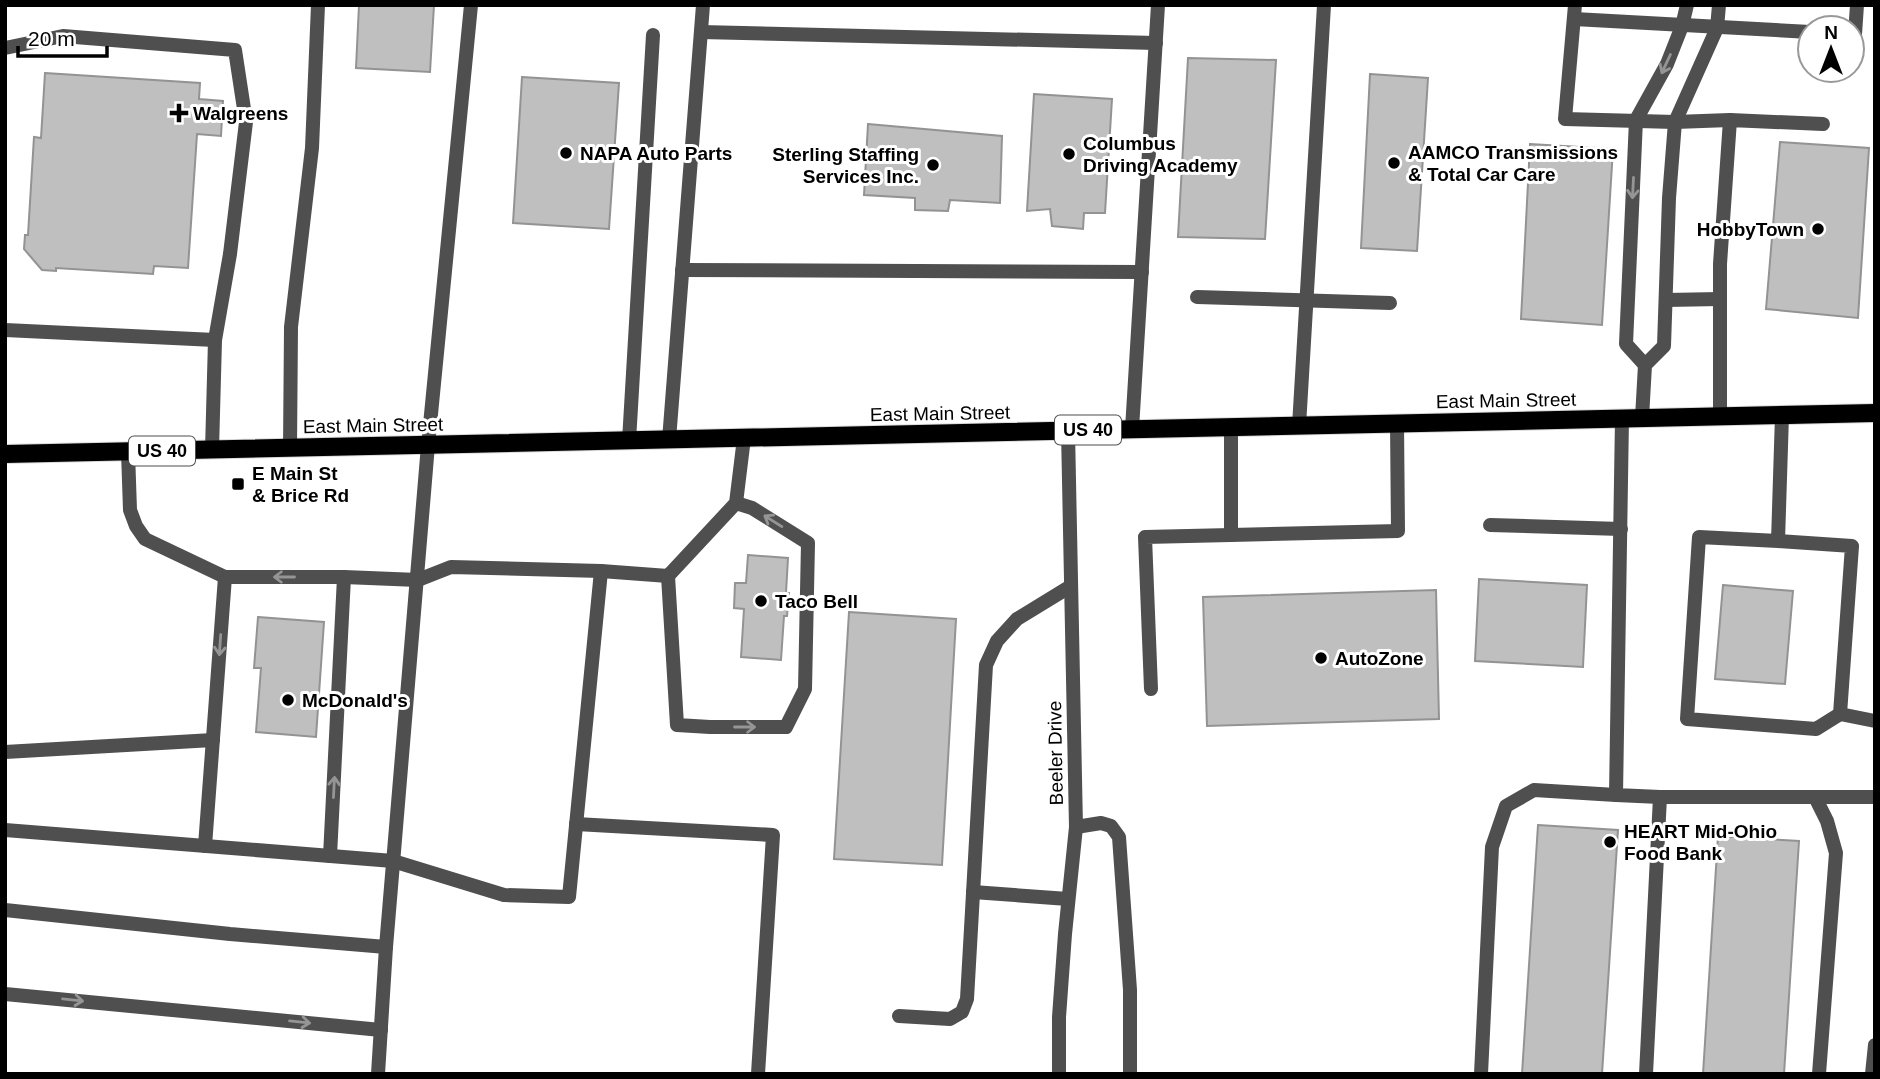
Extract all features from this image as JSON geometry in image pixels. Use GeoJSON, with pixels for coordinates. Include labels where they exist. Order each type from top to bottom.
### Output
{"type":"FeatureCollection","features":[{"type":"Feature","properties":{"kind":"main road","name":"East Main Street"},"geometry":{"type":"LineString","coordinates":[[5,454],[1875,413]]}},
{"type":"Feature","properties":{"kind":"street"},"geometry":{"type":"LineString","coordinates":[[290,448],[291,327],[313,148],[318,5]]}},
{"type":"Feature","properties":{"kind":"street"},"geometry":{"type":"LineString","coordinates":[[378,1074],[428,445],[471,5]]}},
{"type":"Feature","properties":{"kind":"street"},"geometry":{"type":"LineString","coordinates":[[669,440],[703,5]]}},
{"type":"Feature","properties":{"kind":"street"},"geometry":{"type":"LineString","coordinates":[[1132,429],[1158,5]]}},
{"type":"Feature","properties":{"kind":"street"},"geometry":{"type":"LineString","coordinates":[[1299,426],[1324,5]]}},
{"type":"Feature","properties":{"kind":"street"},"geometry":{"type":"LineString","coordinates":[[1645,366],[1626,344],[1636,120],[1667,64],[1687,5]]}},
{"type":"Feature","properties":{"kind":"street"},"geometry":{"type":"LineString","coordinates":[[1642,418],[1645,366],[1664,346],[1669,198],[1675,122],[1717,28],[1719,5]]}},
{"type":"Feature","properties":{"kind":"street"},"geometry":{"type":"LineString","coordinates":[[1796,31],[1682,26],[1574,12],[1565,119],[1675,122],[1730,120],[1824,124]]}},
{"type":"Feature","properties":{"kind":"street"},"geometry":{"type":"LineString","coordinates":[[701,32],[1156,43]]}},
{"type":"Feature","properties":{"kind":"street"},"geometry":{"type":"LineString","coordinates":[[629,441],[653,35]]}},
{"type":"Feature","properties":{"kind":"street"},"geometry":{"type":"LineString","coordinates":[[5,48],[63,36],[235,50],[246,122],[230,254],[215,340],[212,450]]}},
{"type":"Feature","properties":{"kind":"street"},"geometry":{"type":"LineString","coordinates":[[1720,416],[1720,264],[1730,120]]}},
{"type":"Feature","properties":{"kind":"street"},"geometry":{"type":"LineString","coordinates":[[682,270],[1142,272]]}},
{"type":"Feature","properties":{"kind":"street"},"geometry":{"type":"LineString","coordinates":[[1197,297],[1390,303]]}},
{"type":"Feature","properties":{"kind":"street"},"geometry":{"type":"LineString","coordinates":[[1666,300],[1720,299]]}},
{"type":"Feature","properties":{"kind":"street"},"geometry":{"type":"LineString","coordinates":[[5,330],[215,340]]}},
{"type":"Feature","properties":{"kind":"street"},"geometry":{"type":"LineString","coordinates":[[1778,541],[1782,415]]}},
{"type":"Feature","properties":{"kind":"street"},"geometry":{"type":"LineString","coordinates":[[1616,795],[1622,418]]}},
{"type":"Feature","properties":{"kind":"street"},"geometry":{"type":"LineString","coordinates":[[1151,689],[1145,537],[1398,531],[1397,423]]}},
{"type":"Feature","properties":{"kind":"street"},"geometry":{"type":"LineString","coordinates":[[1231,427],[1231,535]]}},
{"type":"Feature","properties":{"kind":"street","name":"Beeler Drive"},"geometry":{"type":"LineString","coordinates":[[1059,1074],[1059,1017],[1076,827],[1068,431]]}},
{"type":"Feature","properties":{"kind":"street"},"geometry":{"type":"LineString","coordinates":[[736,503],[752,508],[808,542],[805,690],[786,727],[677,724],[668,576],[736,503],[744,438]]}},
{"type":"Feature","properties":{"kind":"street"},"geometry":{"type":"LineString","coordinates":[[128,452],[130,510],[135,526],[145,539],[225,577],[418,580],[451,567],[601,571],[668,576]]}},
{"type":"Feature","properties":{"kind":"street"},"geometry":{"type":"LineString","coordinates":[[1490,525],[1621,529]]}},
{"type":"Feature","properties":{"kind":"street"},"geometry":{"type":"LineString","coordinates":[[1840,714],[1852,546],[1699,537],[1687,719],[1816,729],[1840,714],[1875,721]]}},
{"type":"Feature","properties":{"kind":"street"},"geometry":{"type":"LineString","coordinates":[[5,831],[393,861],[503,895],[569,897],[601,571]]}},
{"type":"Feature","properties":{"kind":"street"},"geometry":{"type":"LineString","coordinates":[[205,846],[225,577]]}},
{"type":"Feature","properties":{"kind":"street"},"geometry":{"type":"LineString","coordinates":[[330,856],[344,577]]}},
{"type":"Feature","properties":{"kind":"street"},"geometry":{"type":"LineString","coordinates":[[899,1016],[950,1019],[962,1012],[967,999],[986,665],[997,641],[1017,619],[1071,586]]}},
{"type":"Feature","properties":{"kind":"street"},"geometry":{"type":"LineString","coordinates":[[5,752],[213,740]]}},
{"type":"Feature","properties":{"kind":"street"},"geometry":{"type":"LineString","coordinates":[[1480,1074],[1492,847],[1506,806],[1534,790],[1660,797],[1875,797]]}},
{"type":"Feature","properties":{"kind":"street"},"geometry":{"type":"LineString","coordinates":[[1646,1074],[1660,797]]}},
{"type":"Feature","properties":{"kind":"street"},"geometry":{"type":"LineString","coordinates":[[1815,797],[1827,821],[1836,853],[1819,1074]]}},
{"type":"Feature","properties":{"kind":"street"},"geometry":{"type":"LineString","coordinates":[[1076,827],[1101,823],[1111,826],[1119,837],[1130,990],[1130,1074]]}},
{"type":"Feature","properties":{"kind":"street"},"geometry":{"type":"LineString","coordinates":[[576,824],[773,835],[758,1074]]}},
{"type":"Feature","properties":{"kind":"street"},"geometry":{"type":"LineString","coordinates":[[973,892],[1068,899]]}},
{"type":"Feature","properties":{"kind":"street"},"geometry":{"type":"LineString","coordinates":[[5,910],[217,933],[386,947]]}},
{"type":"Feature","properties":{"kind":"street"},"geometry":{"type":"LineString","coordinates":[[5,993],[381,1030]]}},
{"type":"Feature","properties":{"kind":"street"},"geometry":{"type":"LineString","coordinates":[[1872,1074],[1875,1045]]}},
{"type":"Feature","properties":{"kind":"building"},"geometry":{"type":"Polygon","coordinates":[[[359,5],[434,5],[430,72],[356,68],[359,5]]]}},
{"type":"Feature","properties":{"kind":"building"},"geometry":{"type":"Polygon","coordinates":[[[1188,58],[1276,60],[1265,239],[1178,237],[1188,58]]]}},
{"type":"Feature","properties":{"kind":"building","name":"Walgreens"},"geometry":{"type":"Polygon","coordinates":[[[45,73],[200,83],[199,99],[223,101],[221,136],[197,134],[188,268],[154,266],[153,274],[56,268],[56,271],[42,270],[24,249],[25,235],[28,235],[34,137],[41,138],[45,73]]]}},
{"type":"Feature","properties":{"kind":"building","name":"AAMCO Transmissions & Total Car Care"},"geometry":{"type":"Polygon","coordinates":[[[1370,74],[1428,78],[1417,251],[1361,248],[1370,74]]]}},
{"type":"Feature","properties":{"kind":"building","name":"NAPA Auto Parts"},"geometry":{"type":"Polygon","coordinates":[[[522,77],[619,83],[609,229],[513,223],[522,77]]]}},
{"type":"Feature","properties":{"kind":"building","name":"Columbus Driving Academy"},"geometry":{"type":"Polygon","coordinates":[[[1034,94],[1112,99],[1105,213],[1084,213],[1083,229],[1052,226],[1050,209],[1027,211],[1034,94]]]}},
{"type":"Feature","properties":{"kind":"building","name":"Sterling Staffing Services Inc."},"geometry":{"type":"Polygon","coordinates":[[[868,124],[1002,136],[1000,203],[950,200],[948,211],[915,210],[915,198],[864,195],[868,124]]]}},
{"type":"Feature","properties":{"kind":"building","name":"HobbyTown"},"geometry":{"type":"Polygon","coordinates":[[[1780,142],[1869,148],[1858,318],[1766,309],[1780,142]]]}},
{"type":"Feature","properties":{"kind":"building"},"geometry":{"type":"Polygon","coordinates":[[[1530,144],[1613,149],[1602,325],[1521,319],[1530,144]]]}},
{"type":"Feature","properties":{"kind":"building","name":"Taco Bell"},"geometry":{"type":"Polygon","coordinates":[[[748,555],[788,558],[786,593],[789,593],[787,616],[784,616],[781,660],[741,657],[744,609],[734,608],[735,583],[746,583],[748,555]]]}},
{"type":"Feature","properties":{"kind":"building"},"geometry":{"type":"Polygon","coordinates":[[[1479,579],[1587,585],[1583,667],[1475,661],[1479,579]]]}},
{"type":"Feature","properties":{"kind":"building"},"geometry":{"type":"Polygon","coordinates":[[[1723,585],[1793,591],[1785,684],[1715,679],[1723,585]]]}},
{"type":"Feature","properties":{"kind":"building","name":"AutoZone"},"geometry":{"type":"Polygon","coordinates":[[[1436,590],[1439,719],[1207,726],[1203,597],[1436,590]]]}},
{"type":"Feature","properties":{"kind":"building"},"geometry":{"type":"Polygon","coordinates":[[[849,612],[956,619],[942,865],[834,859],[849,612]]]}},
{"type":"Feature","properties":{"kind":"building","name":"McDonald's"},"geometry":{"type":"Polygon","coordinates":[[[258,617],[324,622],[316,737],[256,732],[261,668],[254,668],[258,617]]]}},
{"type":"Feature","properties":{"kind":"building"},"geometry":{"type":"Polygon","coordinates":[[[1538,825],[1618,830],[1602,1074],[1522,1074],[1538,825]]]}},
{"type":"Feature","properties":{"kind":"building"},"geometry":{"type":"Polygon","coordinates":[[[1718,836],[1799,841],[1784,1074],[1703,1074],[1718,836]]]}},
{"type":"Feature","properties":{"kind":"place","name":"Walgreens"},"geometry":{"type":"Point","coordinates":[179,113]}},
{"type":"Feature","properties":{"kind":"place","name":"NAPA Auto Parts"},"geometry":{"type":"Point","coordinates":[566,153]}},
{"type":"Feature","properties":{"kind":"place","name":"Columbus Driving Academy"},"geometry":{"type":"Point","coordinates":[1069,154]}},
{"type":"Feature","properties":{"kind":"place","name":"AAMCO Transmissions & Total Car Care"},"geometry":{"type":"Point","coordinates":[1394,163]}},
{"type":"Feature","properties":{"kind":"place","name":"Sterling Staffing Services Inc."},"geometry":{"type":"Point","coordinates":[933,165]}},
{"type":"Feature","properties":{"kind":"place","name":"HobbyTown"},"geometry":{"type":"Point","coordinates":[1818,229]}},
{"type":"Feature","properties":{"kind":"place","name":"E Main St & Brice Rd"},"geometry":{"type":"Point","coordinates":[238,484]}},
{"type":"Feature","properties":{"kind":"place","name":"Taco Bell"},"geometry":{"type":"Point","coordinates":[761,601]}},
{"type":"Feature","properties":{"kind":"place","name":"AutoZone"},"geometry":{"type":"Point","coordinates":[1321,658]}},
{"type":"Feature","properties":{"kind":"place","name":"McDonald's"},"geometry":{"type":"Point","coordinates":[288,700]}},
{"type":"Feature","properties":{"kind":"place","name":"HEART Mid-Ohio Food Bank"},"geometry":{"type":"Point","coordinates":[1610,842]}}]}
